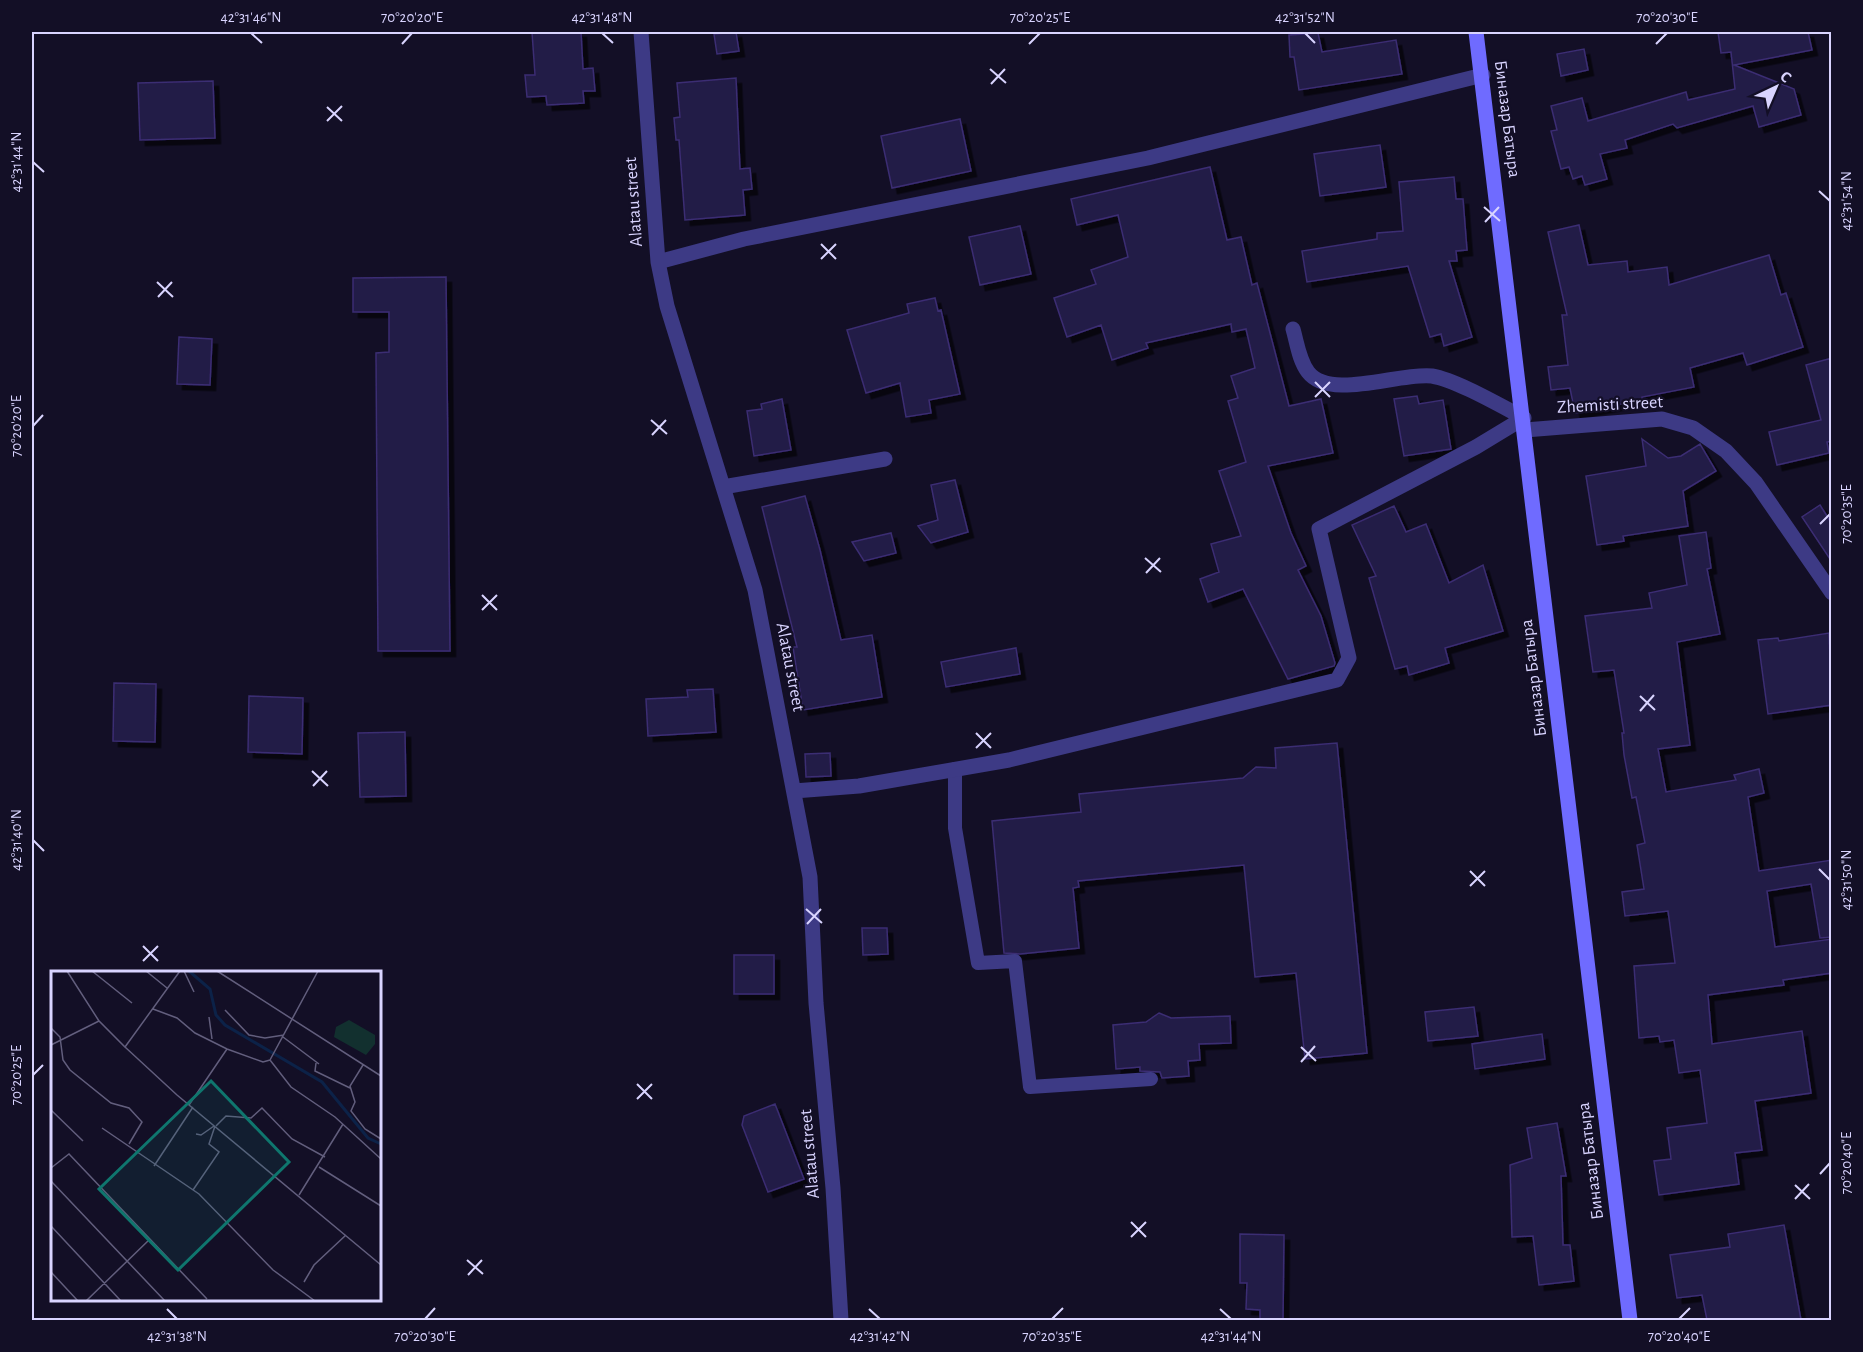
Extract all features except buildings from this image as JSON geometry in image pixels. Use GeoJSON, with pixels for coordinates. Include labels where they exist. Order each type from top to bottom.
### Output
{"type":"FeatureCollection","features":[{"type":"Feature","properties":{"kind":"street","name":"Alatau street"},"geometry":{"type":"LineString","coordinates":[[641,32],[658,262],[667,306],[755,590],[810,877],[816,1004],[833,1188],[842,1320]]}},
{"type":"Feature","properties":{"kind":"street","name":"Биназар Батыра"},"geometry":{"type":"LineString","coordinates":[[1476,32],[1525,424],[1630,1320]]}},
{"type":"Feature","properties":{"kind":"street"},"geometry":{"type":"LineString","coordinates":[[658,262],[744,239],[1148,158],[1483,75]]}},
{"type":"Feature","properties":{"kind":"street"},"geometry":{"type":"LineString","coordinates":[[1293,328],[1300,356],[1309,373],[1325,383],[1349,386],[1387,378],[1432,376],[1484,397],[1525,424]]}},
{"type":"Feature","properties":{"kind":"street","name":"Zhemisti street"},"geometry":{"type":"LineString","coordinates":[[1525,424],[1662,419],[1693,428],[1726,451],[1756,483],[1818,577],[1832,593]]}},
{"type":"Feature","properties":{"kind":"street"},"geometry":{"type":"LineString","coordinates":[[794,791],[859,786],[1009,760],[1337,680],[1349,658],[1319,529],[1525,424]]}},
{"type":"Feature","properties":{"kind":"street"},"geometry":{"type":"LineString","coordinates":[[723,486],[885,459]]}},
{"type":"Feature","properties":{"kind":"lane"},"geometry":{"type":"LineString","coordinates":[[955,769],[955,828],[978,963],[1015,961],[1030,1087],[1151,1079]]}}]}
